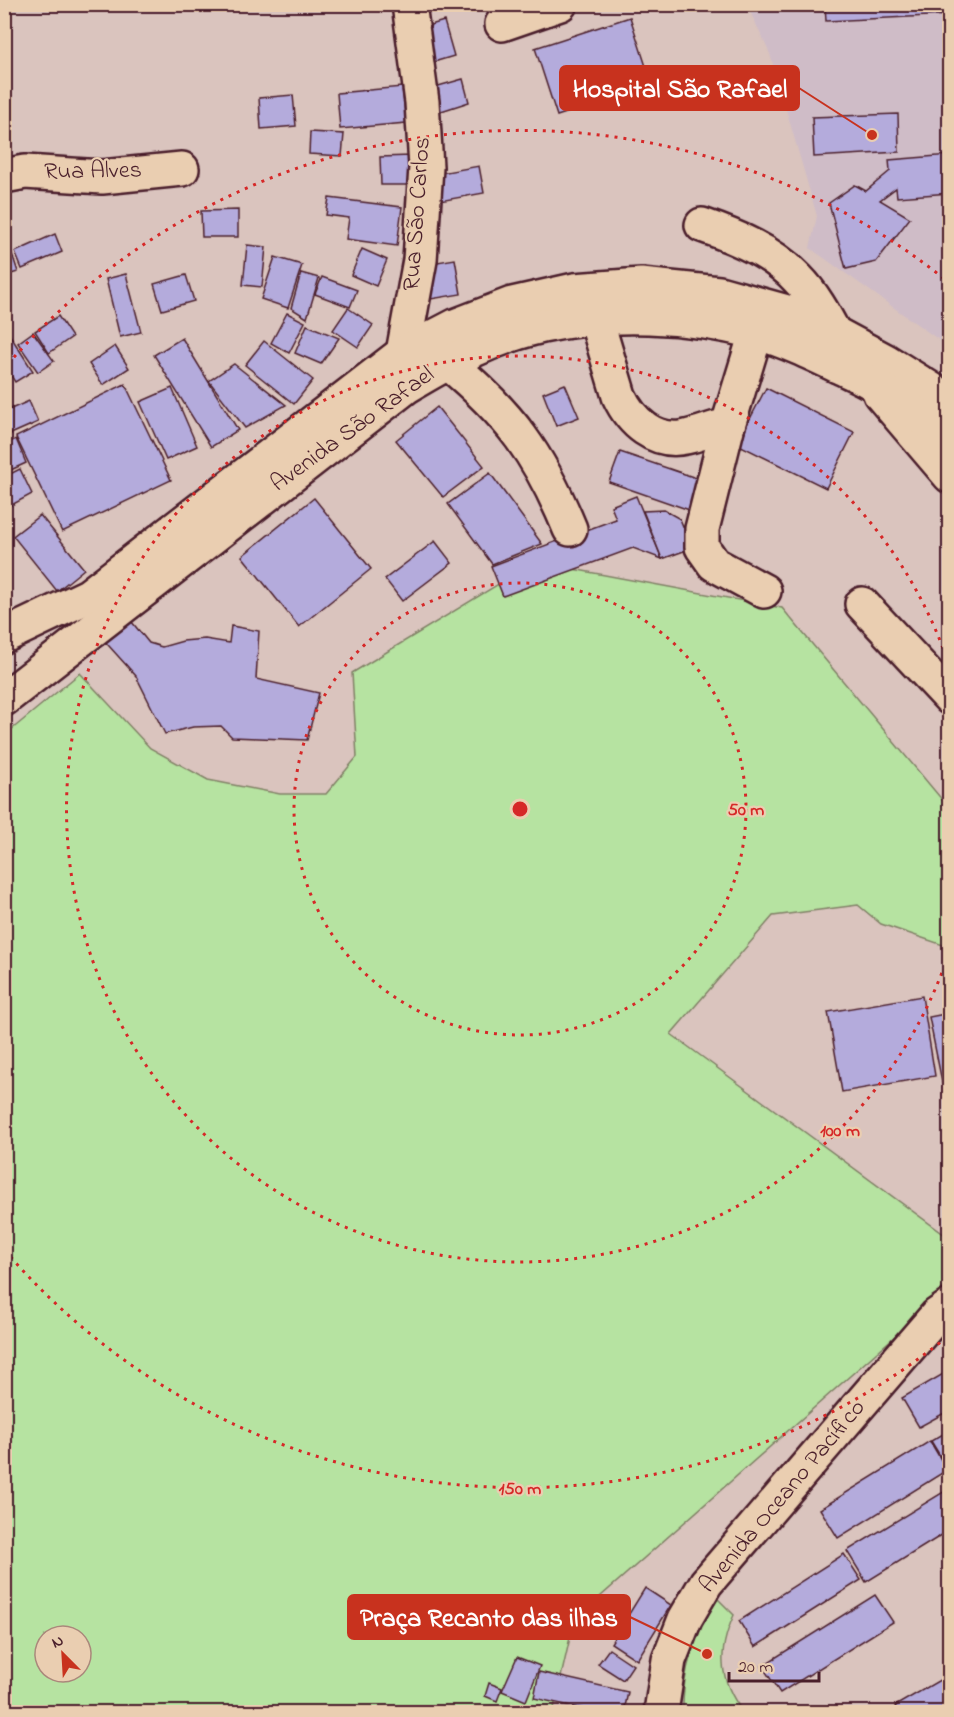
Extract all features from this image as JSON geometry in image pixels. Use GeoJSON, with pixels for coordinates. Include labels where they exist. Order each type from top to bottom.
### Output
{"type":"FeatureCollection","features":[{"type":"Feature","properties":{"kind":"main road","name":"Rua São Carlos"},"geometry":{"type":"LineString","coordinates":[[403,352],[420,261],[426,167],[422,102],[409,4]]}},
{"type":"Feature","properties":{"kind":"main road"},"geometry":{"type":"LineString","coordinates":[[502,24],[560,4]]}},
{"type":"Feature","properties":{"kind":"main road","name":"Rua Alves"},"geometry":{"type":"LineString","coordinates":[[4,177],[25,172],[102,177],[182,169]]}},
{"type":"Feature","properties":{"kind":"main road"},"geometry":{"type":"LineString","coordinates":[[702,225],[754,247],[797,277],[812,295],[834,333]]}},
{"type":"Feature","properties":{"kind":"main road","name":"Avenida São Rafael"},"geometry":{"type":"LineString","coordinates":[[6,630],[88,596],[403,352],[455,326],[512,304],[574,291],[641,285],[719,293],[794,314],[886,361],[950,401]]}},
{"type":"Feature","properties":{"kind":"main road","name":"Avenida São Rafael"},"geometry":{"type":"LineString","coordinates":[[4,699],[406,387],[447,362],[495,341],[543,326],[596,319],[647,318],[704,322],[756,333],[808,352],[872,383],[950,440]]}},
{"type":"Feature","properties":{"kind":"main road"},"geometry":{"type":"LineString","coordinates":[[596,319],[618,396],[632,419],[642,428],[670,438],[686,437],[728,425]]}},
{"type":"Feature","properties":{"kind":"main road"},"geometry":{"type":"LineString","coordinates":[[756,333],[728,425],[702,529],[702,547],[714,564],[764,591]]}},
{"type":"Feature","properties":{"kind":"main road"},"geometry":{"type":"LineString","coordinates":[[447,362],[480,389],[510,421],[536,457],[556,495],[570,529]]}},
{"type":"Feature","properties":{"kind":"main road"},"geometry":{"type":"LineString","coordinates":[[872,383],[950,476]]}},
{"type":"Feature","properties":{"kind":"main road"},"geometry":{"type":"LineString","coordinates":[[862,604],[950,698]]}},
{"type":"Feature","properties":{"kind":"main road","name":"Avenida Oceano Pacífico"},"geometry":{"type":"LineString","coordinates":[[661,1713],[669,1660],[685,1619],[706,1583],[937,1315],[950,1306]]}},
{"type":"Feature","properties":{"kind":"shaded area"},"geometry":{"type":"Polygon","coordinates":[[[747,5],[949,5],[949,347],[810,248],[817,216],[770,54],[747,5]]]}},
{"type":"Feature","properties":{"kind":"green space"},"geometry":{"type":"Polygon","coordinates":[[[535,562],[782,608],[949,808],[949,947],[881,924],[858,905],[773,916],[671,1034],[949,1238],[949,1273],[938,1298],[574,1620],[553,1712],[5,1712],[5,735],[80,673],[150,748],[208,780],[280,794],[326,794],[357,757],[352,673],[535,562]]]}},
{"type":"Feature","properties":{"kind":"green space"},"geometry":{"type":"Polygon","coordinates":[[[718,1599],[734,1615],[725,1641],[723,1665],[729,1689],[743,1712],[683,1712],[687,1667],[691,1653],[702,1626],[718,1599]]]}},
{"type":"Feature","properties":{"kind":"building"},"geometry":{"type":"Polygon","coordinates":[[[825,4],[950,4],[950,15],[826,21],[825,4]]]}},
{"type":"Feature","properties":{"kind":"building"},"geometry":{"type":"Polygon","coordinates":[[[630,17],[652,85],[557,116],[535,48],[630,17]]]}},
{"type":"Feature","properties":{"kind":"building"},"geometry":{"type":"Polygon","coordinates":[[[444,21],[454,56],[427,64],[417,29],[444,21]]]}},
{"type":"Feature","properties":{"kind":"building"},"geometry":{"type":"Polygon","coordinates":[[[463,79],[469,102],[432,114],[424,90],[463,79]]]}},
{"type":"Feature","properties":{"kind":"building"},"geometry":{"type":"Polygon","coordinates":[[[402,87],[406,123],[340,129],[337,93],[402,87]]]}},
{"type":"Feature","properties":{"kind":"building"},"geometry":{"type":"Polygon","coordinates":[[[293,95],[296,126],[261,129],[259,98],[293,95]]]}},
{"type":"Feature","properties":{"kind":"building"},"geometry":{"type":"Polygon","coordinates":[[[898,114],[899,152],[814,157],[812,117],[898,114]]]}},
{"type":"Feature","properties":{"kind":"building"},"geometry":{"type":"Polygon","coordinates":[[[310,132],[344,134],[342,156],[309,154],[310,132]]]}},
{"type":"Feature","properties":{"kind":"building"},"geometry":{"type":"Polygon","coordinates":[[[950,155],[950,193],[897,197],[896,188],[880,200],[910,218],[876,262],[846,269],[829,203],[855,185],[866,191],[890,171],[889,160],[950,155]]]}},
{"type":"Feature","properties":{"kind":"building"},"geometry":{"type":"Polygon","coordinates":[[[411,156],[412,185],[381,185],[380,157],[411,156]]]}},
{"type":"Feature","properties":{"kind":"building"},"geometry":{"type":"Polygon","coordinates":[[[479,166],[484,193],[440,201],[435,174],[479,166]]]}},
{"type":"Feature","properties":{"kind":"building"},"geometry":{"type":"Polygon","coordinates":[[[329,198],[402,207],[397,246],[346,239],[349,218],[326,215],[329,198]]]}},
{"type":"Feature","properties":{"kind":"building"},"geometry":{"type":"Polygon","coordinates":[[[238,210],[238,237],[202,237],[201,211],[238,210]]]}},
{"type":"Feature","properties":{"kind":"building"},"geometry":{"type":"Polygon","coordinates":[[[55,234],[62,252],[22,269],[15,252],[55,234]]]}},
{"type":"Feature","properties":{"kind":"building"},"geometry":{"type":"Polygon","coordinates":[[[247,245],[266,247],[262,287],[243,285],[247,245]]]}},
{"type":"Feature","properties":{"kind":"building"},"geometry":{"type":"Polygon","coordinates":[[[10,248],[18,272],[4,276],[4,250],[10,248]]]}},
{"type":"Feature","properties":{"kind":"building"},"geometry":{"type":"Polygon","coordinates":[[[362,249],[387,260],[376,286],[351,275],[362,249]]]}},
{"type":"Feature","properties":{"kind":"building"},"geometry":{"type":"Polygon","coordinates":[[[275,257],[302,265],[288,308],[261,299],[275,257]]]}},
{"type":"Feature","properties":{"kind":"building"},"geometry":{"type":"Polygon","coordinates":[[[455,259],[461,294],[431,299],[425,264],[455,259]]]}},
{"type":"Feature","properties":{"kind":"building"},"geometry":{"type":"Polygon","coordinates":[[[301,273],[319,278],[307,318],[291,308],[301,273]]]}},
{"type":"Feature","properties":{"kind":"building"},"geometry":{"type":"Polygon","coordinates":[[[126,274],[141,332],[120,337],[106,279],[126,274]]]}},
{"type":"Feature","properties":{"kind":"building"},"geometry":{"type":"Polygon","coordinates":[[[186,275],[194,301],[162,310],[154,284],[186,275]]]}},
{"type":"Feature","properties":{"kind":"building"},"geometry":{"type":"Polygon","coordinates":[[[322,277],[357,290],[350,307],[315,294],[322,277]]]}},
{"type":"Feature","properties":{"kind":"building"},"geometry":{"type":"Polygon","coordinates":[[[348,308],[373,325],[358,347],[333,330],[348,308]]]}},
{"type":"Feature","properties":{"kind":"building"},"geometry":{"type":"Polygon","coordinates":[[[287,313],[305,322],[289,353],[271,343],[287,313]]]}},
{"type":"Feature","properties":{"kind":"building"},"geometry":{"type":"Polygon","coordinates":[[[58,316],[72,337],[49,353],[35,331],[58,316]]]}},
{"type":"Feature","properties":{"kind":"building"},"geometry":{"type":"Polygon","coordinates":[[[307,325],[339,338],[321,364],[295,353],[307,325]]]}},
{"type":"Feature","properties":{"kind":"building"},"geometry":{"type":"Polygon","coordinates":[[[4,326],[33,371],[15,382],[4,365],[4,326]]]}},
{"type":"Feature","properties":{"kind":"building"},"geometry":{"type":"Polygon","coordinates":[[[33,332],[54,361],[38,372],[18,343],[33,332]]]}},
{"type":"Feature","properties":{"kind":"building"},"geometry":{"type":"Polygon","coordinates":[[[182,338],[238,430],[211,447],[154,355],[182,338]]]}},
{"type":"Feature","properties":{"kind":"building"},"geometry":{"type":"Polygon","coordinates":[[[264,341],[313,380],[294,404],[245,365],[264,341]]]}},
{"type":"Feature","properties":{"kind":"building"},"geometry":{"type":"Polygon","coordinates":[[[115,346],[129,368],[103,385],[89,364],[115,346]]]}},
{"type":"Feature","properties":{"kind":"building"},"geometry":{"type":"Polygon","coordinates":[[[234,364],[286,405],[245,428],[209,381],[234,364]]]}},
{"type":"Feature","properties":{"kind":"building"},"geometry":{"type":"Polygon","coordinates":[[[125,384],[171,480],[62,532],[16,437],[125,384]]]}},
{"type":"Feature","properties":{"kind":"building"},"geometry":{"type":"Polygon","coordinates":[[[565,384],[579,417],[556,426],[543,393],[565,384]]]}},
{"type":"Feature","properties":{"kind":"building"},"geometry":{"type":"Polygon","coordinates":[[[172,388],[197,446],[166,460],[140,402],[172,388]]]}},
{"type":"Feature","properties":{"kind":"building"},"geometry":{"type":"Polygon","coordinates":[[[766,388],[854,432],[826,488],[737,444],[766,388]]]}},
{"type":"Feature","properties":{"kind":"building"},"geometry":{"type":"Polygon","coordinates":[[[29,401],[38,422],[4,437],[4,412],[29,401]]]}},
{"type":"Feature","properties":{"kind":"building"},"geometry":{"type":"Polygon","coordinates":[[[437,407],[484,466],[443,497],[396,440],[437,407]]]}},
{"type":"Feature","properties":{"kind":"building"},"geometry":{"type":"Polygon","coordinates":[[[16,439],[26,463],[4,473],[4,445],[16,439]]]}},
{"type":"Feature","properties":{"kind":"building"},"geometry":{"type":"Polygon","coordinates":[[[620,452],[708,482],[698,513],[609,482],[620,452]]]}},
{"type":"Feature","properties":{"kind":"building"},"geometry":{"type":"Polygon","coordinates":[[[20,469],[32,494],[6,508],[4,477],[20,469]]]}},
{"type":"Feature","properties":{"kind":"building"},"geometry":{"type":"Polygon","coordinates":[[[490,473],[542,544],[492,564],[448,504],[490,473]]]}},
{"type":"Feature","properties":{"kind":"building"},"geometry":{"type":"Polygon","coordinates":[[[636,496],[662,559],[633,548],[503,596],[491,566],[616,519],[611,506],[636,496]]]}},
{"type":"Feature","properties":{"kind":"building"},"geometry":{"type":"Polygon","coordinates":[[[314,498],[371,569],[299,627],[242,556],[314,498]]]}},
{"type":"Feature","properties":{"kind":"building"},"geometry":{"type":"Polygon","coordinates":[[[664,510],[680,519],[692,548],[662,559],[643,511],[664,510]]]}},
{"type":"Feature","properties":{"kind":"building"},"geometry":{"type":"Polygon","coordinates":[[[40,515],[84,569],[57,591],[13,536],[40,515]]]}},
{"type":"Feature","properties":{"kind":"building"},"geometry":{"type":"Polygon","coordinates":[[[435,541],[452,563],[402,601],[385,579],[435,541]]]}},
{"type":"Feature","properties":{"kind":"building"},"geometry":{"type":"Polygon","coordinates":[[[127,616],[149,643],[162,647],[183,641],[205,639],[229,643],[231,626],[259,631],[256,679],[319,693],[307,740],[232,737],[221,726],[193,727],[165,734],[136,676],[99,635],[127,616]]]}},
{"type":"Feature","properties":{"kind":"building"},"geometry":{"type":"Polygon","coordinates":[[[922,996],[935,1076],[842,1092],[828,1012],[922,996]]]}},
{"type":"Feature","properties":{"kind":"building"},"geometry":{"type":"Polygon","coordinates":[[[950,1013],[950,1122],[929,1017],[950,1013]]]}},
{"type":"Feature","properties":{"kind":"building"},"geometry":{"type":"Polygon","coordinates":[[[950,1370],[950,1410],[919,1427],[902,1398],[950,1370]]]}},
{"type":"Feature","properties":{"kind":"building"},"geometry":{"type":"Polygon","coordinates":[[[950,1430],[950,1469],[948,1469],[931,1441],[950,1430]]]}},
{"type":"Feature","properties":{"kind":"building"},"geometry":{"type":"Polygon","coordinates":[[[930,1441],[947,1470],[838,1538],[820,1509],[930,1441]]]}},
{"type":"Feature","properties":{"kind":"building"},"geometry":{"type":"Polygon","coordinates":[[[950,1488],[950,1530],[866,1582],[847,1551],[950,1488]]]}},
{"type":"Feature","properties":{"kind":"building"},"geometry":{"type":"Polygon","coordinates":[[[844,1554],[861,1580],[755,1647],[739,1621],[844,1554]]]}},
{"type":"Feature","properties":{"kind":"building"},"geometry":{"type":"Polygon","coordinates":[[[645,1588],[671,1605],[637,1660],[611,1643],[645,1588]]]}},
{"type":"Feature","properties":{"kind":"building"},"geometry":{"type":"Polygon","coordinates":[[[875,1595],[893,1622],[780,1693],[762,1666],[875,1595]]]}},
{"type":"Feature","properties":{"kind":"building"},"geometry":{"type":"Polygon","coordinates":[[[609,1649],[633,1665],[623,1680],[598,1664],[609,1649]]]}},
{"type":"Feature","properties":{"kind":"building"},"geometry":{"type":"Polygon","coordinates":[[[517,1657],[540,1666],[526,1701],[502,1691],[517,1657]]]}},
{"type":"Feature","properties":{"kind":"building"},"geometry":{"type":"Polygon","coordinates":[[[539,1672],[628,1692],[624,1712],[598,1712],[534,1698],[539,1672]]]}},
{"type":"Feature","properties":{"kind":"building"},"geometry":{"type":"Polygon","coordinates":[[[950,1674],[950,1712],[899,1712],[895,1706],[950,1674]]]}},
{"type":"Feature","properties":{"kind":"building"},"geometry":{"type":"Polygon","coordinates":[[[489,1683],[502,1688],[497,1701],[485,1696],[489,1683]]]}},
{"type":"Feature","properties":{"kind":"place","name":"Hospital São Rafael"},"geometry":{"type":"Point","coordinates":[872,135]}},
{"type":"Feature","properties":{"kind":"place","name":"Praça Recanto das ilhas"},"geometry":{"type":"Point","coordinates":[707,1654]}}]}
